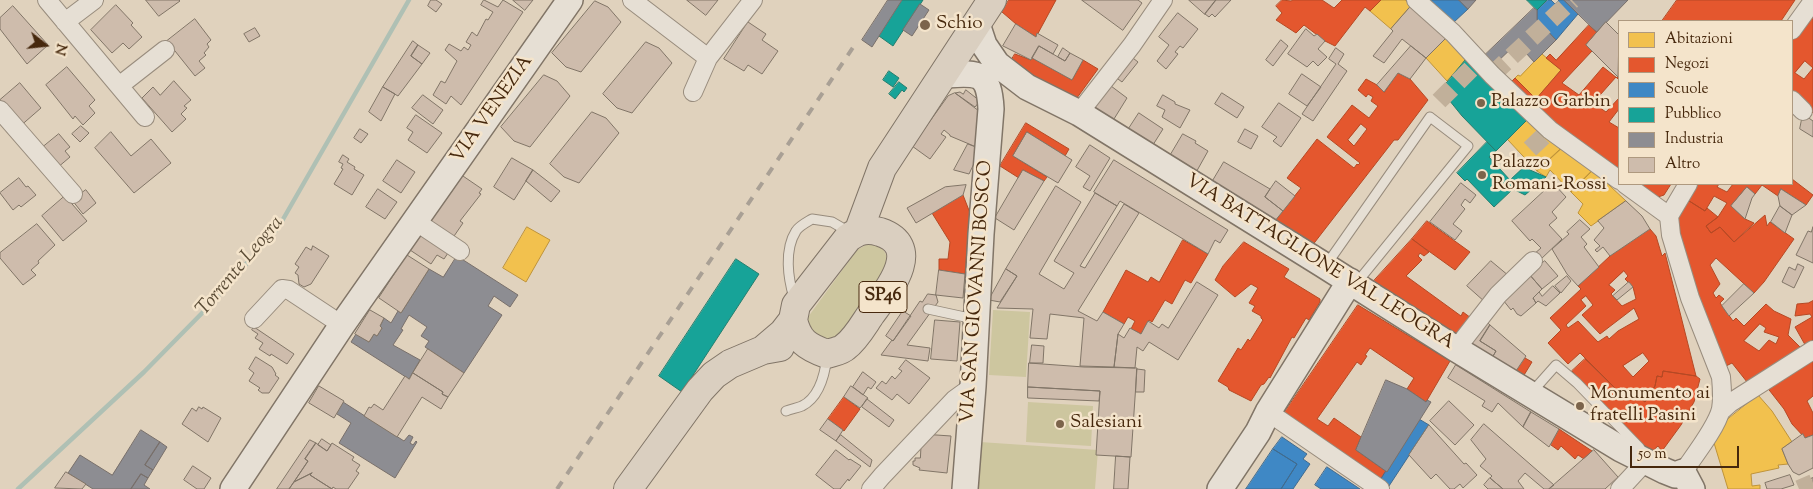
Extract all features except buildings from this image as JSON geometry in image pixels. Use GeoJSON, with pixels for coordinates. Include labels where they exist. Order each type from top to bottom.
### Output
{"type":"FeatureCollection","features":[{"type":"Feature","properties":{"kind":"main road","name":"SP46"},"geometry":{"type":"LineString","coordinates":[[628,489],[700,390],[714,375],[730,364],[805,331],[845,348],[893,284],[901,266],[902,254],[897,243],[866,233],[878,210],[874,187],[892,150],[944,75],[992,0]]}},
{"type":"Feature","properties":{"kind":"main road"},"geometry":{"type":"LineString","coordinates":[[805,331],[836,251],[848,238],[866,233]]}},
{"type":"Feature","properties":{"kind":"street"},"geometry":{"type":"LineString","coordinates":[[47,0],[145,117]]}},
{"type":"Feature","properties":{"kind":"street"},"geometry":{"type":"LineString","coordinates":[[65,22],[94,0]]}},
{"type":"Feature","properties":{"kind":"street","name":"VIA VENEZIA"},"geometry":{"type":"LineString","coordinates":[[233,489],[342,325],[570,0]]}},
{"type":"Feature","properties":{"kind":"street"},"geometry":{"type":"LineString","coordinates":[[632,0],[708,58]]}},
{"type":"Feature","properties":{"kind":"street"},"geometry":{"type":"LineString","coordinates":[[693,92],[708,58],[753,0]]}},
{"type":"Feature","properties":{"kind":"street"},"geometry":{"type":"LineString","coordinates":[[1079,113],[1132,45],[1163,0]]}},
{"type":"Feature","properties":{"kind":"street"},"geometry":{"type":"LineString","coordinates":[[1416,0],[1453,33],[1492,75],[1550,130],[1618,179]]}},
{"type":"Feature","properties":{"kind":"street"},"geometry":{"type":"LineString","coordinates":[[1793,29],[1813,1]]}},
{"type":"Feature","properties":{"kind":"street","name":"VIA BATTAGLIONE VAL LEOGRA"},"geometry":{"type":"LineString","coordinates":[[977,24],[984,45],[997,64],[1027,87],[1079,113],[1326,262],[1456,349],[1621,449],[1665,472],[1688,481]]}},
{"type":"Feature","properties":{"kind":"street"},"geometry":{"type":"LineString","coordinates":[[119,86],[164,50]]}},
{"type":"Feature","properties":{"kind":"street"},"geometry":{"type":"LineString","coordinates":[[944,75],[976,74],[986,81],[990,95],[1027,87]]}},
{"type":"Feature","properties":{"kind":"street","name":"VIA SAN GIOVANNI BOSCO"},"geometry":{"type":"LineString","coordinates":[[965,489],[977,320],[980,234],[991,109],[990,95]]}},
{"type":"Feature","properties":{"kind":"street"},"geometry":{"type":"LineString","coordinates":[[0,110],[73,194]]}},
{"type":"Feature","properties":{"kind":"street"},"geometry":{"type":"LineString","coordinates":[[1626,185],[1669,216]]}},
{"type":"Feature","properties":{"kind":"street"},"geometry":{"type":"LineString","coordinates":[[1687,185],[1669,216],[1670,235],[1690,298],[1721,378],[1723,391],[1721,411]]}},
{"type":"Feature","properties":{"kind":"street"},"geometry":{"type":"LineString","coordinates":[[415,221],[460,251]]}},
{"type":"Feature","properties":{"kind":"street"},"geometry":{"type":"LineString","coordinates":[[1456,349],[1498,294],[1533,261]]}},
{"type":"Feature","properties":{"kind":"street"},"geometry":{"type":"LineString","coordinates":[[1220,489],[1354,281]]}},
{"type":"Feature","properties":{"kind":"street"},"geometry":{"type":"LineString","coordinates":[[254,319],[282,289],[289,290],[342,325]]}},
{"type":"Feature","properties":{"kind":"street"},"geometry":{"type":"LineString","coordinates":[[1688,481],[1721,411],[1730,403],[1813,350]]}},
{"type":"Feature","properties":{"kind":"street"},"geometry":{"type":"LineString","coordinates":[[871,489],[955,399],[973,386]]}},
{"type":"Feature","properties":{"kind":"street"},"geometry":{"type":"LineString","coordinates":[[1268,412],[1380,489]]}},
{"type":"Feature","properties":{"kind":"street"},"geometry":{"type":"LineString","coordinates":[[1620,489],[1646,461]]}},
{"type":"Feature","properties":{"kind":"lane"},"geometry":{"type":"LineString","coordinates":[[1326,262],[1430,117],[1468,146],[1354,281]]}},
{"type":"Feature","properties":{"kind":"lane"},"geometry":{"type":"LineString","coordinates":[[786,411],[803,406],[815,393],[824,375],[805,331],[789,282],[789,248],[796,229],[812,219],[832,222],[866,233]]}},
{"type":"Feature","properties":{"kind":"lane"},"geometry":{"type":"LineString","coordinates":[[928,309],[977,320]]}},
{"type":"Feature","properties":{"kind":"lane"},"geometry":{"type":"LineString","coordinates":[[1530,394],[1556,365],[1645,454],[1646,461]]}},
{"type":"Feature","properties":{"kind":"shaded area"},"geometry":{"type":"Polygon","coordinates":[[[866,245],[880,247],[887,257],[889,267],[840,337],[826,345],[806,327],[808,317],[857,250],[866,245]]]}},
{"type":"Feature","properties":{"kind":"shaded area"},"geometry":{"type":"Polygon","coordinates":[[[993,310],[1030,312],[1026,377],[989,375],[993,310]]]}},
{"type":"Feature","properties":{"kind":"shaded area","name":"Salesiani"},"geometry":{"type":"Polygon","coordinates":[[[1028,402],[1093,406],[1091,446],[1026,442],[1028,402]]]}},
{"type":"Feature","properties":{"kind":"shaded area"},"geometry":{"type":"Polygon","coordinates":[[[980,442],[1098,450],[1095,489],[977,489],[980,442]]]}},
{"type":"Feature","properties":{"kind":"waterway","name":"Torrente Leogra"},"geometry":{"type":"LineString","coordinates":[[18,489],[144,372],[209,306],[278,228],[409,0]]}},
{"type":"Feature","properties":{"kind":"tunnel"},"geometry":{"type":"LineString","coordinates":[[1492,75],[1572,0]]}},
{"type":"Feature","properties":{"kind":"tunnel"},"geometry":{"type":"LineString","coordinates":[[1439,101],[1479,61]]}},
{"type":"Feature","properties":{"kind":"tunnel"},"geometry":{"type":"LineString","coordinates":[[1530,149],[1550,130]]}},
{"type":"Feature","properties":{"kind":"tunnel"},"geometry":{"type":"LineString","coordinates":[[1799,489],[1813,483]]}},
{"type":"Feature","properties":{"kind":"railway"},"geometry":{"type":"LineString","coordinates":[[557,489],[854,46]]}},
{"type":"Feature","properties":{"kind":"place","name":"Schio"},"geometry":{"type":"Point","coordinates":[925,25]}},
{"type":"Feature","properties":{"kind":"place","name":"Palazzo Garbin"},"geometry":{"type":"Point","coordinates":[1481,103]}},
{"type":"Feature","properties":{"kind":"place","name":"Palazzo Romani-Rossi"},"geometry":{"type":"Point","coordinates":[1482,175]}},
{"type":"Feature","properties":{"kind":"place","name":"Monumento ai fratelli Pasini"},"geometry":{"type":"Point","coordinates":[1580,406]}},
{"type":"Feature","properties":{"kind":"place","name":"Salesiani"},"geometry":{"type":"Point","coordinates":[1060,424]}}]}
